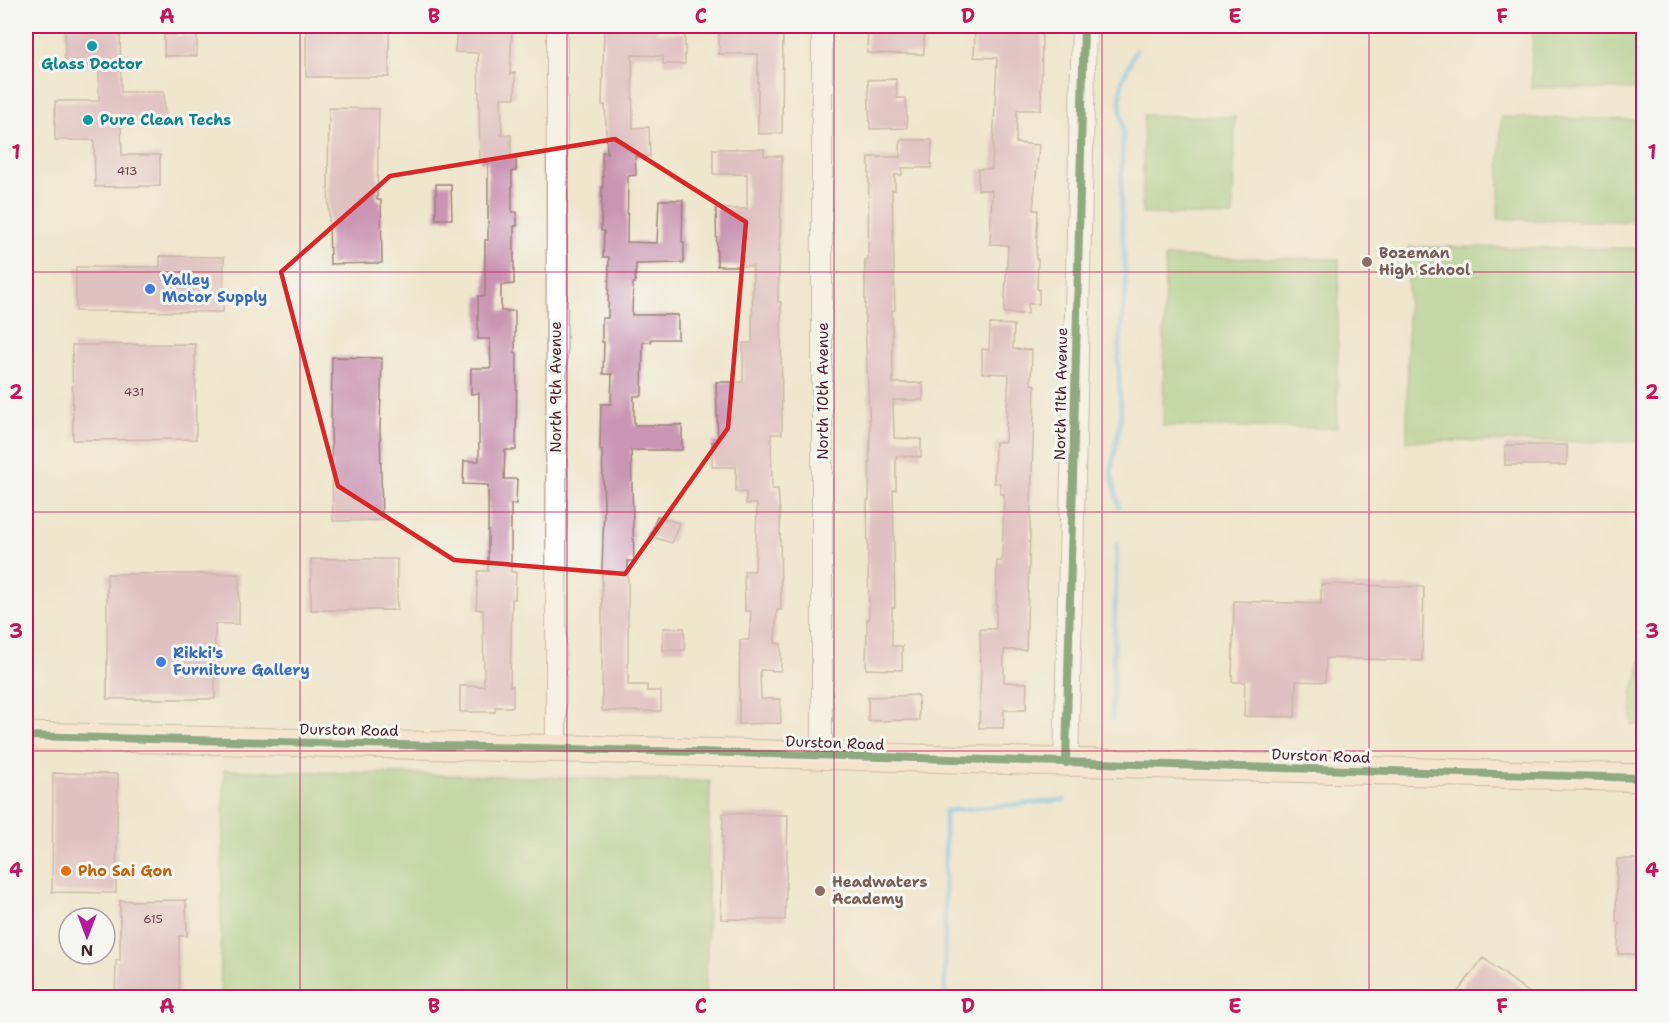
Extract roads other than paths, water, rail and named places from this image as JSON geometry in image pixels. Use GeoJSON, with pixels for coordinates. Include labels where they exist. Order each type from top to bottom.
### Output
{"type":"FeatureCollection","features":[{"type":"Feature","properties":{"kind":"main road","name":"Durston Road"},"geometry":{"type":"LineString","coordinates":[[26,736],[1644,778]]}},
{"type":"Feature","properties":{"kind":"street","name":"North 9th Avenue"},"geometry":{"type":"LineString","coordinates":[[556,749],[557,26]]}},
{"type":"Feature","properties":{"kind":"street","name":"North 10th Avenue"},"geometry":{"type":"LineString","coordinates":[[822,26],[822,756]]}},
{"type":"Feature","properties":{"kind":"street","name":"North 11th Avenue"},"geometry":{"type":"LineString","coordinates":[[1066,763],[1084,26]]}},
{"type":"Feature","properties":{"kind":"waterway"},"geometry":{"type":"LineString","coordinates":[[1119,507],[1111,472],[1121,417],[1118,359],[1126,288],[1121,205],[1123,129],[1120,102],[1122,80],[1136,50]]}},
{"type":"Feature","properties":{"kind":"waterway"},"geometry":{"type":"LineString","coordinates":[[1112,719],[1117,543]]}},
{"type":"Feature","properties":{"kind":"waterway"},"geometry":{"type":"LineString","coordinates":[[945,998],[945,811],[1064,800]]}},
{"type":"Feature","properties":{"kind":"place","name":"Glass Doctor"},"geometry":{"type":"Point","coordinates":[92,46]}},
{"type":"Feature","properties":{"kind":"place","name":"Pure Clean Techs"},"geometry":{"type":"Point","coordinates":[88,120]}},
{"type":"Feature","properties":{"kind":"place","name":"Bozeman High School"},"geometry":{"type":"Point","coordinates":[1367,262]}},
{"type":"Feature","properties":{"kind":"place","name":"Valley Motor Supply"},"geometry":{"type":"Point","coordinates":[150,289]}},
{"type":"Feature","properties":{"kind":"place","name":"Rikki's Furniture Gallery"},"geometry":{"type":"Point","coordinates":[161,662]}},
{"type":"Feature","properties":{"kind":"place","name":"Pho Sai Gon"},"geometry":{"type":"Point","coordinates":[66,871]}},
{"type":"Feature","properties":{"kind":"place","name":"Headwaters Academy"},"geometry":{"type":"Point","coordinates":[820,891]}}]}
